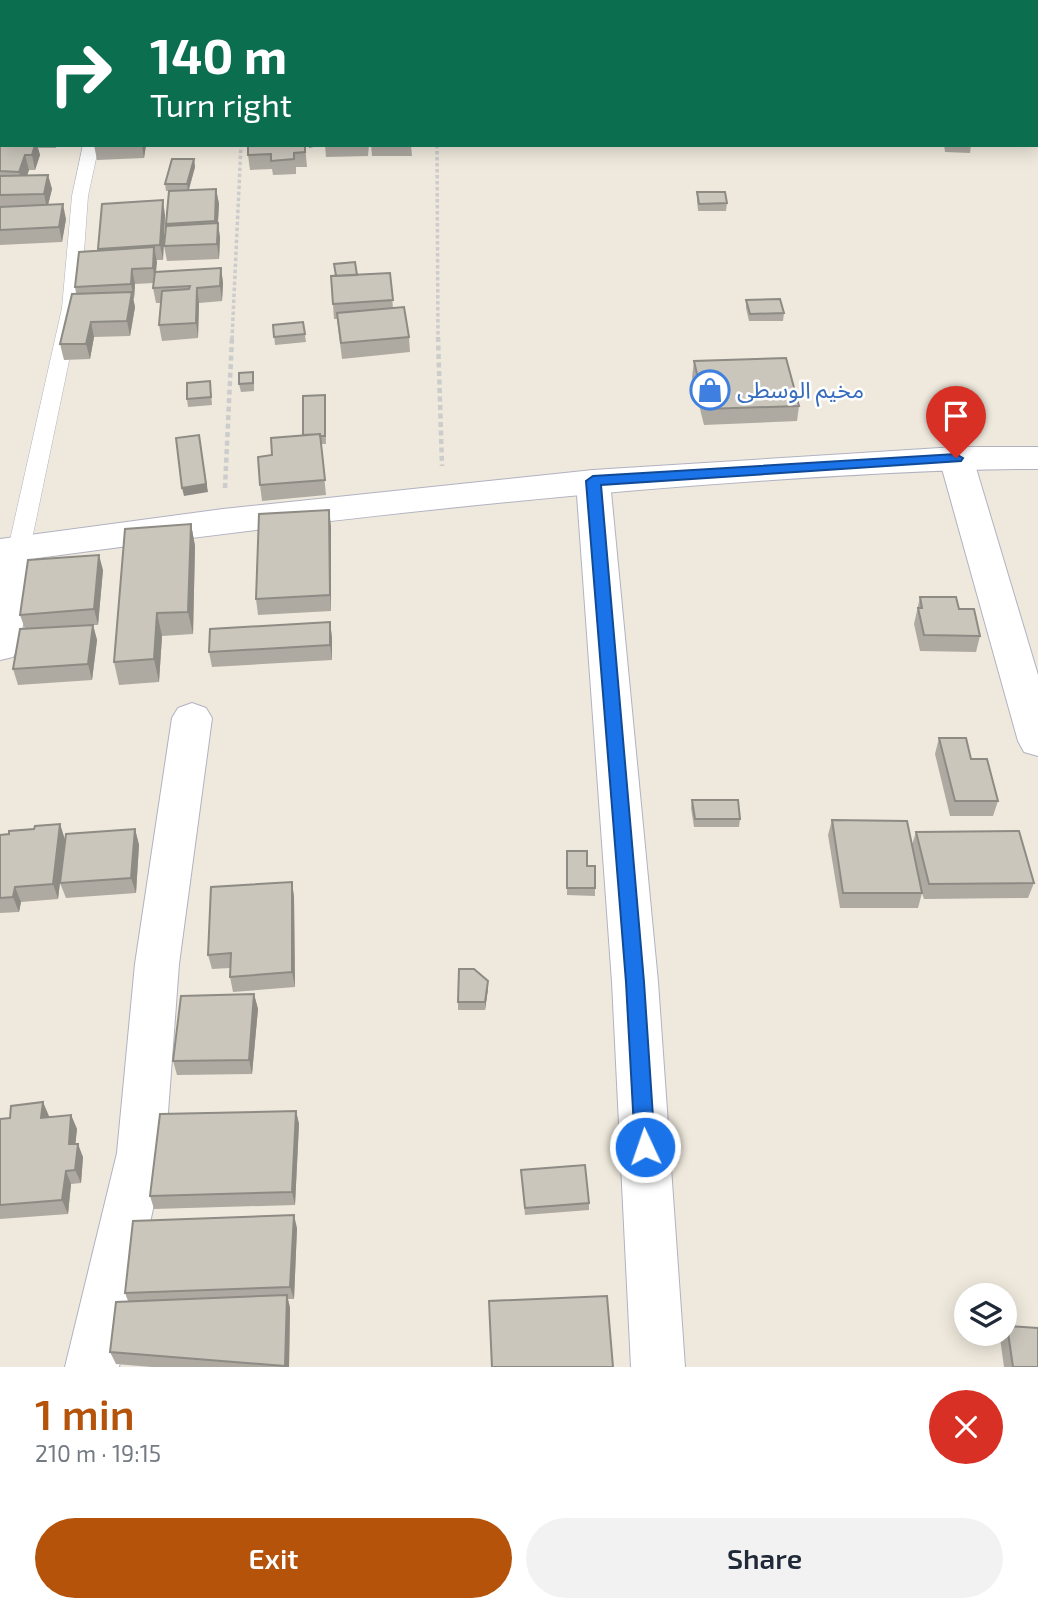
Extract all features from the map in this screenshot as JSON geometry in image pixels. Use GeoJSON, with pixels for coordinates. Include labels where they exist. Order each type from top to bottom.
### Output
{"type":"FeatureCollection","features":[{"type":"Feature","properties":{"kind":"street"},"geometry":{"type":"LineString","coordinates":[[0,647],[9,550],[443,495],[593,481],[956,458],[1038,458]]}},
{"type":"Feature","properties":{"kind":"street"},"geometry":{"type":"LineString","coordinates":[[956,458],[1038,741]]}},
{"type":"Feature","properties":{"kind":"street"},"geometry":{"type":"LineString","coordinates":[[593,481],[635,982],[658,1367]]}},
{"type":"Feature","properties":{"kind":"street"},"geometry":{"type":"LineString","coordinates":[[92,1367],[141,1153],[157,964],[192,718]]}},
{"type":"Feature","properties":{"kind":"lane"},"geometry":{"type":"LineString","coordinates":[[9,550],[71,308],[80,196],[91,147]]}},
{"type":"Feature","properties":{"kind":"path"},"geometry":{"type":"LineString","coordinates":[[223,521],[241,147]]}},
{"type":"Feature","properties":{"kind":"path"},"geometry":{"type":"LineString","coordinates":[[436,147],[436,258],[443,495]]}},
{"type":"Feature","properties":{"kind":"building"},"geometry":{"type":"Polygon","coordinates":[[[0,147],[34,147],[32,155],[25,155],[19,172],[0,171],[0,147]]]}},
{"type":"Feature","properties":{"kind":"building"},"geometry":{"type":"Polygon","coordinates":[[[248,147],[305,147],[305,152],[294,153],[294,159],[271,161],[271,154],[248,155],[248,147]]]}},
{"type":"Feature","properties":{"kind":"building"},"geometry":{"type":"Polygon","coordinates":[[[172,159],[194,159],[187,184],[165,184],[172,159]]]}},
{"type":"Feature","properties":{"kind":"building"},"geometry":{"type":"Polygon","coordinates":[[[48,175],[44,194],[0,195],[0,176],[48,175]]]}},
{"type":"Feature","properties":{"kind":"building"},"geometry":{"type":"Polygon","coordinates":[[[216,189],[215,221],[166,224],[169,191],[216,189]]]}},
{"type":"Feature","properties":{"kind":"building"},"geometry":{"type":"Polygon","coordinates":[[[697,192],[725,192],[727,203],[699,204],[697,192]]]}},
{"type":"Feature","properties":{"kind":"building"},"geometry":{"type":"Polygon","coordinates":[[[163,200],[160,245],[98,249],[102,204],[163,200]]]}},
{"type":"Feature","properties":{"kind":"building"},"geometry":{"type":"Polygon","coordinates":[[[63,204],[59,227],[0,230],[0,207],[63,204]]]}},
{"type":"Feature","properties":{"kind":"building"},"geometry":{"type":"Polygon","coordinates":[[[218,223],[217,244],[164,246],[166,226],[218,223]]]}},
{"type":"Feature","properties":{"kind":"building"},"geometry":{"type":"Polygon","coordinates":[[[154,247],[153,268],[132,269],[131,284],[75,287],[79,252],[154,247]]]}},
{"type":"Feature","properties":{"kind":"building"},"geometry":{"type":"Polygon","coordinates":[[[355,262],[357,275],[336,276],[334,264],[355,262]]]}},
{"type":"Feature","properties":{"kind":"building"},"geometry":{"type":"Polygon","coordinates":[[[221,268],[220,286],[197,288],[196,323],[159,325],[162,291],[189,289],[190,286],[153,288],[155,272],[221,268]]]}},
{"type":"Feature","properties":{"kind":"building"},"geometry":{"type":"Polygon","coordinates":[[[390,273],[393,300],[333,304],[331,276],[390,273]]]}},
{"type":"Feature","properties":{"kind":"building"},"geometry":{"type":"Polygon","coordinates":[[[132,292],[127,321],[91,322],[86,344],[60,344],[72,294],[132,292]]]}},
{"type":"Feature","properties":{"kind":"building"},"geometry":{"type":"Polygon","coordinates":[[[780,299],[784,313],[750,314],[746,300],[780,299]]]}},
{"type":"Feature","properties":{"kind":"building"},"geometry":{"type":"Polygon","coordinates":[[[404,307],[409,337],[341,343],[337,313],[404,307]]]}},
{"type":"Feature","properties":{"kind":"building"},"geometry":{"type":"Polygon","coordinates":[[[303,322],[305,334],[274,337],[273,325],[303,322]]]}},
{"type":"Feature","properties":{"kind":"building"},"geometry":{"type":"Polygon","coordinates":[[[786,358],[799,406],[705,409],[694,361],[786,358]]]}},
{"type":"Feature","properties":{"kind":"building"},"geometry":{"type":"Polygon","coordinates":[[[253,372],[253,383],[239,384],[239,373],[253,372]]]}},
{"type":"Feature","properties":{"kind":"building"},"geometry":{"type":"Polygon","coordinates":[[[210,381],[211,397],[187,399],[187,383],[210,381]]]}},
{"type":"Feature","properties":{"kind":"building"},"geometry":{"type":"Polygon","coordinates":[[[325,395],[325,436],[303,435],[303,396],[325,395]]]}},
{"type":"Feature","properties":{"kind":"building"},"geometry":{"type":"Polygon","coordinates":[[[320,434],[325,480],[260,485],[258,457],[272,455],[271,438],[320,434]]]}},
{"type":"Feature","properties":{"kind":"building"},"geometry":{"type":"Polygon","coordinates":[[[199,435],[206,484],[182,488],[176,438],[199,435]]]}},
{"type":"Feature","properties":{"kind":"building"},"geometry":{"type":"Polygon","coordinates":[[[329,510],[330,595],[256,599],[259,514],[329,510]]]}},
{"type":"Feature","properties":{"kind":"building"},"geometry":{"type":"Polygon","coordinates":[[[191,524],[188,612],[157,613],[154,659],[114,662],[125,529],[191,524]]]}},
{"type":"Feature","properties":{"kind":"building"},"geometry":{"type":"Polygon","coordinates":[[[99,555],[94,609],[20,615],[28,560],[99,555]]]}},
{"type":"Feature","properties":{"kind":"building"},"geometry":{"type":"Polygon","coordinates":[[[920,597],[956,597],[959,609],[974,609],[980,636],[924,635],[918,608],[922,608],[920,597]]]}},
{"type":"Feature","properties":{"kind":"building"},"geometry":{"type":"Polygon","coordinates":[[[330,622],[330,645],[209,652],[210,629],[330,622]]]}},
{"type":"Feature","properties":{"kind":"building"},"geometry":{"type":"Polygon","coordinates":[[[93,625],[88,664],[13,669],[20,629],[93,625]]]}},
{"type":"Feature","properties":{"kind":"building"},"geometry":{"type":"Polygon","coordinates":[[[939,738],[966,738],[971,759],[987,759],[998,801],[955,801],[939,738]]]}},
{"type":"Feature","properties":{"kind":"building"},"geometry":{"type":"Polygon","coordinates":[[[692,800],[738,800],[740,819],[695,819],[692,800]]]}},
{"type":"Feature","properties":{"kind":"building"},"geometry":{"type":"Polygon","coordinates":[[[832,820],[907,821],[922,893],[843,893],[832,820]]]}},
{"type":"Feature","properties":{"kind":"building"},"geometry":{"type":"Polygon","coordinates":[[[60,824],[53,884],[15,887],[13,897],[0,898],[0,835],[9,834],[9,831],[34,829],[35,826],[60,824]]]}},
{"type":"Feature","properties":{"kind":"building"},"geometry":{"type":"Polygon","coordinates":[[[135,829],[131,878],[60,883],[66,834],[135,829]]]}},
{"type":"Feature","properties":{"kind":"building"},"geometry":{"type":"Polygon","coordinates":[[[1019,831],[1034,883],[929,884],[916,832],[1019,831]]]}},
{"type":"Feature","properties":{"kind":"building"},"geometry":{"type":"Polygon","coordinates":[[[567,851],[587,851],[587,866],[595,866],[595,888],[567,888],[567,851]]]}},
{"type":"Feature","properties":{"kind":"building"},"geometry":{"type":"Polygon","coordinates":[[[292,882],[292,972],[230,977],[231,953],[208,955],[211,887],[292,882]]]}},
{"type":"Feature","properties":{"kind":"building"},"geometry":{"type":"Polygon","coordinates":[[[459,969],[474,969],[488,981],[485,1002],[458,1002],[459,969]]]}},
{"type":"Feature","properties":{"kind":"building"},"geometry":{"type":"Polygon","coordinates":[[[254,994],[249,1060],[173,1061],[181,996],[254,994]]]}},
{"type":"Feature","properties":{"kind":"building"},"geometry":{"type":"Polygon","coordinates":[[[43,1102],[41,1118],[71,1115],[69,1144],[78,1144],[75,1170],[66,1171],[62,1200],[0,1205],[0,1119],[10,1118],[11,1106],[43,1102]]]}},
{"type":"Feature","properties":{"kind":"building"},"geometry":{"type":"Polygon","coordinates":[[[296,1111],[292,1192],[150,1196],[160,1114],[296,1111]]]}},
{"type":"Feature","properties":{"kind":"building"},"geometry":{"type":"Polygon","coordinates":[[[585,1165],[589,1203],[525,1208],[521,1170],[585,1165]]]}},
{"type":"Feature","properties":{"kind":"building"},"geometry":{"type":"Polygon","coordinates":[[[294,1215],[290,1287],[125,1293],[133,1221],[294,1215]]]}},
{"type":"Feature","properties":{"kind":"building"},"geometry":{"type":"Polygon","coordinates":[[[287,1295],[285,1366],[110,1352],[116,1302],[287,1295]]]}},
{"type":"Feature","properties":{"kind":"building"},"geometry":{"type":"Polygon","coordinates":[[[607,1296],[613,1367],[492,1367],[489,1301],[607,1296]]]}},
{"type":"Feature","properties":{"kind":"building"},"geometry":{"type":"Polygon","coordinates":[[[1017,1327],[1038,1328],[1038,1367],[1013,1367],[1010,1346],[1017,1346],[1017,1327]]]}},
{"type":"Feature","properties":{"kind":"place","name":"مخيم الوسطى"},"geometry":{"type":"Point","coordinates":[710,390]}},
{"type":"Feature","properties":{"kind":"route"},"geometry":{"type":"LineString","coordinates":[[645,1147],[635,982],[593,481],[956,458]]}}]}
